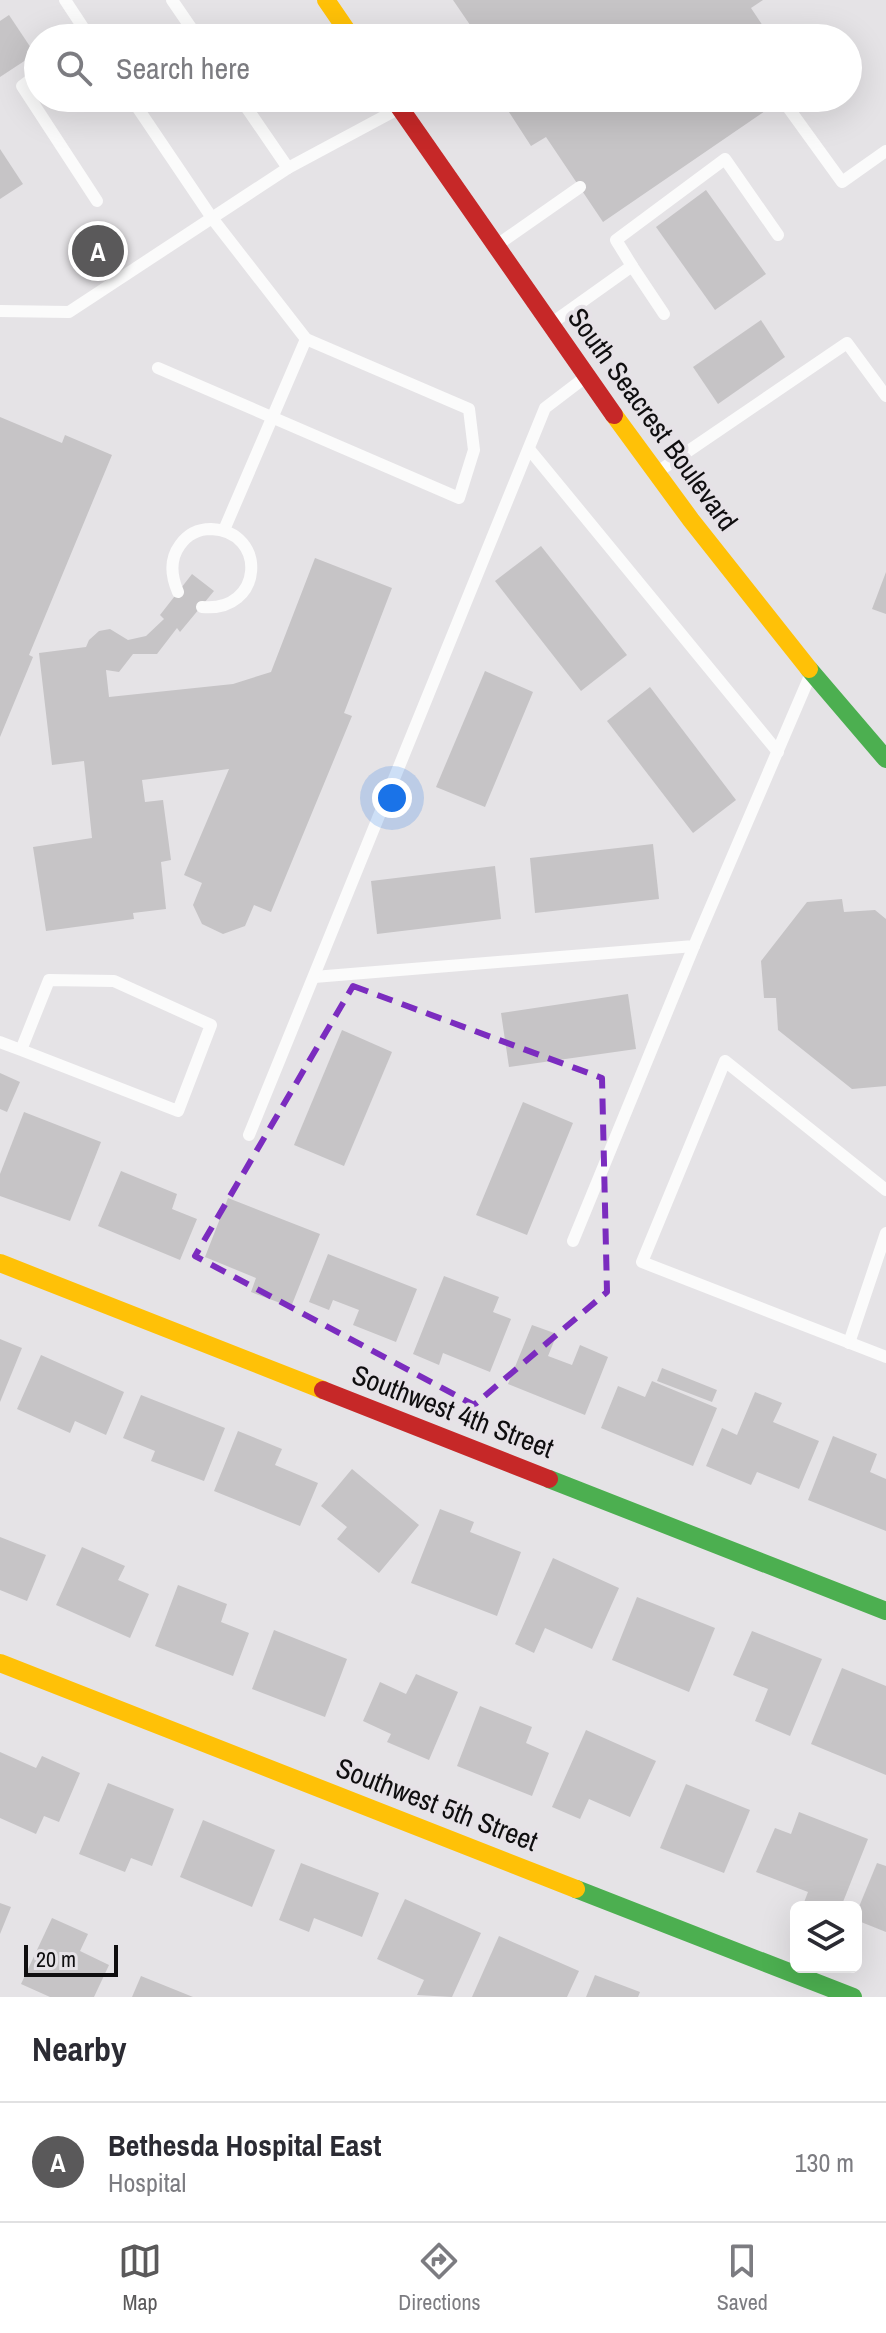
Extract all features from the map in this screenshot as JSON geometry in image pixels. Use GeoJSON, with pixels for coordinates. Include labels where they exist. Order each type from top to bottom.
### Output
{"type":"FeatureCollection","features":[{"type":"Feature","properties":{"kind":"street"},"geometry":{"type":"LineString","coordinates":[[326,0],[342,24]]}},
{"type":"Feature","properties":{"kind":"street","name":"South Seacrest Boulevard"},"geometry":{"type":"LineString","coordinates":[[404,112],[585,377],[720,557],[886,759]]}},
{"type":"Feature","properties":{"kind":"street","name":"Southwest 4th Street"},"geometry":{"type":"LineString","coordinates":[[0,1263],[886,1611]]}},
{"type":"Feature","properties":{"kind":"street","name":"Southwest 5th Street"},"geometry":{"type":"LineString","coordinates":[[0,1663],[853,1997]]}},
{"type":"Feature","properties":{"kind":"lane"},"geometry":{"type":"LineString","coordinates":[[65,0],[81,24]]}},
{"type":"Feature","properties":{"kind":"lane"},"geometry":{"type":"LineString","coordinates":[[172,0],[188,24]]}},
{"type":"Feature","properties":{"kind":"lane"},"geometry":{"type":"LineString","coordinates":[[39,112],[97,201]]}},
{"type":"Feature","properties":{"kind":"lane"},"geometry":{"type":"LineString","coordinates":[[140,112],[212,218],[306,339],[469,409],[474,450],[459,498],[158,368]]}},
{"type":"Feature","properties":{"kind":"lane"},"geometry":{"type":"LineString","coordinates":[[250,112],[288,168]]}},
{"type":"Feature","properties":{"kind":"lane"},"geometry":{"type":"LineString","coordinates":[[0,311],[69,312],[378,112]]}},
{"type":"Feature","properties":{"kind":"lane"},"geometry":{"type":"LineString","coordinates":[[791,112],[842,182],[886,151]]}},
{"type":"Feature","properties":{"kind":"lane"},"geometry":{"type":"LineString","coordinates":[[664,314],[616,240],[725,159],[778,235]]}},
{"type":"Feature","properties":{"kind":"lane"},"geometry":{"type":"LineString","coordinates":[[495,246],[580,187]]}},
{"type":"Feature","properties":{"kind":"lane"},"geometry":{"type":"LineString","coordinates":[[549,325],[632,266]]}},
{"type":"Feature","properties":{"kind":"lane"},"geometry":{"type":"LineString","coordinates":[[224,530],[306,339]]}},
{"type":"Feature","properties":{"kind":"lane"},"geometry":{"type":"LineString","coordinates":[[656,472],[847,343],[886,396]]}},
{"type":"Feature","properties":{"kind":"lane"},"geometry":{"type":"LineString","coordinates":[[249,1135],[545,408],[585,377]]}},
{"type":"Feature","properties":{"kind":"lane"},"geometry":{"type":"LineString","coordinates":[[529,449],[778,752]]}},
{"type":"Feature","properties":{"kind":"lane"},"geometry":{"type":"LineString","coordinates":[[178,592],[171,568],[174,554],[182,542],[192,533],[205,529],[224,530],[243,543],[249,555],[249,583],[242,595],[231,604],[217,608],[202,607]]}},
{"type":"Feature","properties":{"kind":"lane"},"geometry":{"type":"LineString","coordinates":[[573,1241],[694,946],[812,671]]}},
{"type":"Feature","properties":{"kind":"lane"},"geometry":{"type":"LineString","coordinates":[[314,977],[694,946]]}},
{"type":"Feature","properties":{"kind":"lane"},"geometry":{"type":"LineString","coordinates":[[0,1042],[178,1111],[211,1025],[114,981],[49,980],[21,1050]]}},
{"type":"Feature","properties":{"kind":"lane"},"geometry":{"type":"LineString","coordinates":[[886,1190],[725,1061],[642,1262],[886,1357]]}},
{"type":"Feature","properties":{"kind":"lane"},"geometry":{"type":"LineString","coordinates":[[849,1343],[886,1233]]}},
{"type":"Feature","properties":{"kind":"highlighted area"},"geometry":{"type":"Polygon","coordinates":[[[353,986],[602,1078],[607,1292],[474,1405],[195,1256],[353,986]]]}},
{"type":"Feature","properties":{"kind":"building"},"geometry":{"type":"Polygon","coordinates":[[[453,0],[763,0],[751,8],[762,24],[469,24],[453,0]]]}},
{"type":"Feature","properties":{"kind":"building"},"geometry":{"type":"Polygon","coordinates":[[[9,15],[24,38],[24,61],[0,77],[0,21],[9,15]]]}},
{"type":"Feature","properties":{"kind":"building"},"geometry":{"type":"Polygon","coordinates":[[[509,112],[764,112],[603,222],[546,137],[531,146],[509,112]]]}},
{"type":"Feature","properties":{"kind":"building"},"geometry":{"type":"Polygon","coordinates":[[[0,149],[23,184],[0,199],[0,149]]]}},
{"type":"Feature","properties":{"kind":"building"},"geometry":{"type":"Polygon","coordinates":[[[706,190],[766,274],[715,310],[656,227],[706,190]]]}},
{"type":"Feature","properties":{"kind":"building"},"geometry":{"type":"Polygon","coordinates":[[[761,320],[785,357],[718,404],[693,367],[761,320]]]}},
{"type":"Feature","properties":{"kind":"building"},"geometry":{"type":"Polygon","coordinates":[[[0,417],[62,443],[65,435],[112,455],[29,655],[33,657],[0,737],[0,417]]]}},
{"type":"Feature","properties":{"kind":"building"},"geometry":{"type":"Polygon","coordinates":[[[541,546],[627,655],[581,691],[495,581],[541,546]]]}},
{"type":"Feature","properties":{"kind":"building"},"geometry":{"type":"Polygon","coordinates":[[[315,558],[392,588],[344,713],[352,716],[271,912],[254,905],[245,926],[223,934],[202,924],[193,905],[202,883],[184,875],[229,769],[142,780],[145,802],[163,800],[171,860],[161,862],[166,909],[133,913],[134,919],[46,931],[33,847],[92,838],[84,761],[52,765],[39,653],[86,647],[99,631],[110,629],[128,640],[146,636],[164,619],[160,615],[192,574],[214,591],[180,632],[177,628],[157,654],[133,654],[119,672],[106,670],[109,697],[233,684],[271,672],[315,558]]]}},
{"type":"Feature","properties":{"kind":"building"},"geometry":{"type":"Polygon","coordinates":[[[886,572],[886,614],[872,609],[886,572]]]}},
{"type":"Feature","properties":{"kind":"building"},"geometry":{"type":"Polygon","coordinates":[[[485,671],[533,692],[485,807],[436,787],[485,671]]]}},
{"type":"Feature","properties":{"kind":"building"},"geometry":{"type":"Polygon","coordinates":[[[650,687],[736,800],[693,833],[607,721],[650,687]]]}},
{"type":"Feature","properties":{"kind":"building"},"geometry":{"type":"Polygon","coordinates":[[[653,844],[659,899],[535,913],[530,858],[653,844]]]}},
{"type":"Feature","properties":{"kind":"building"},"geometry":{"type":"Polygon","coordinates":[[[495,866],[501,919],[377,934],[371,881],[495,866]]]}},
{"type":"Feature","properties":{"kind":"building"},"geometry":{"type":"Polygon","coordinates":[[[842,899],[844,912],[875,910],[886,919],[886,1086],[852,1089],[778,1030],[776,998],[764,998],[761,961],[807,902],[842,899]]]}},
{"type":"Feature","properties":{"kind":"building"},"geometry":{"type":"Polygon","coordinates":[[[628,994],[636,1049],[509,1067],[501,1013],[628,994]]]}},
{"type":"Feature","properties":{"kind":"building"},"geometry":{"type":"Polygon","coordinates":[[[342,1030],[392,1052],[344,1166],[294,1145],[342,1030]]]}},
{"type":"Feature","properties":{"kind":"building"},"geometry":{"type":"Polygon","coordinates":[[[0,1073],[20,1082],[7,1112],[0,1109],[0,1073]]]}},
{"type":"Feature","properties":{"kind":"building"},"geometry":{"type":"Polygon","coordinates":[[[523,1102],[573,1123],[527,1235],[476,1215],[523,1102]]]}},
{"type":"Feature","properties":{"kind":"building"},"geometry":{"type":"Polygon","coordinates":[[[24,1112],[101,1142],[70,1221],[0,1196],[0,1174],[24,1112]]]}},
{"type":"Feature","properties":{"kind":"building"},"geometry":{"type":"Polygon","coordinates":[[[121,1171],[177,1194],[172,1209],[197,1219],[180,1260],[98,1226],[121,1171]]]}},
{"type":"Feature","properties":{"kind":"building"},"geometry":{"type":"Polygon","coordinates":[[[228,1198],[320,1234],[291,1307],[251,1292],[256,1278],[205,1257],[228,1198]]]}},
{"type":"Feature","properties":{"kind":"building"},"geometry":{"type":"Polygon","coordinates":[[[328,1254],[417,1289],[396,1342],[353,1325],[359,1310],[333,1300],[329,1310],[309,1302],[328,1254]]]}},
{"type":"Feature","properties":{"kind":"building"},"geometry":{"type":"Polygon","coordinates":[[[444,1276],[499,1297],[493,1312],[511,1319],[490,1372],[443,1353],[439,1365],[413,1354],[444,1276]]]}},
{"type":"Feature","properties":{"kind":"building"},"geometry":{"type":"Polygon","coordinates":[[[532,1325],[557,1334],[548,1356],[572,1365],[580,1345],[608,1357],[585,1415],[508,1384],[532,1325]]]}},
{"type":"Feature","properties":{"kind":"building"},"geometry":{"type":"Polygon","coordinates":[[[0,1339],[22,1348],[0,1402],[0,1339]]]}},
{"type":"Feature","properties":{"kind":"building"},"geometry":{"type":"Polygon","coordinates":[[[41,1355],[124,1392],[106,1435],[75,1421],[70,1433],[17,1409],[41,1355]]]}},
{"type":"Feature","properties":{"kind":"building"},"geometry":{"type":"Polygon","coordinates":[[[662,1368],[717,1390],[712,1402],[657,1381],[662,1368]]]}},
{"type":"Feature","properties":{"kind":"building"},"geometry":{"type":"Polygon","coordinates":[[[652,1381],[717,1408],[693,1466],[601,1428],[618,1386],[645,1397],[652,1381]]]}},
{"type":"Feature","properties":{"kind":"building"},"geometry":{"type":"Polygon","coordinates":[[[755,1392],[782,1403],[773,1422],[819,1441],[799,1489],[757,1472],[751,1485],[706,1466],[722,1428],[737,1435],[755,1392]]]}},
{"type":"Feature","properties":{"kind":"building"},"geometry":{"type":"Polygon","coordinates":[[[141,1395],[225,1428],[204,1481],[151,1461],[155,1451],[123,1438],[141,1395]]]}},
{"type":"Feature","properties":{"kind":"building"},"geometry":{"type":"Polygon","coordinates":[[[238,1431],[282,1449],[275,1465],[318,1483],[300,1526],[214,1491],[238,1431]]]}},
{"type":"Feature","properties":{"kind":"building"},"geometry":{"type":"Polygon","coordinates":[[[833,1436],[877,1454],[870,1472],[886,1479],[886,1531],[808,1500],[833,1436]]]}},
{"type":"Feature","properties":{"kind":"building"},"geometry":{"type":"Polygon","coordinates":[[[352,1469],[419,1525],[379,1573],[337,1539],[347,1527],[321,1506],[352,1469]]]}},
{"type":"Feature","properties":{"kind":"building"},"geometry":{"type":"Polygon","coordinates":[[[440,1509],[474,1522],[470,1532],[521,1552],[497,1616],[411,1583],[440,1509]]]}},
{"type":"Feature","properties":{"kind":"building"},"geometry":{"type":"Polygon","coordinates":[[[0,1537],[46,1555],[27,1601],[0,1590],[0,1537]]]}},
{"type":"Feature","properties":{"kind":"building"},"geometry":{"type":"Polygon","coordinates":[[[82,1547],[125,1566],[118,1580],[149,1594],[130,1638],[56,1605],[82,1547]]]}},
{"type":"Feature","properties":{"kind":"building"},"geometry":{"type":"Polygon","coordinates":[[[553,1558],[619,1588],[592,1649],[545,1628],[534,1653],[515,1644],[553,1558]]]}},
{"type":"Feature","properties":{"kind":"building"},"geometry":{"type":"Polygon","coordinates":[[[178,1585],[227,1604],[221,1622],[249,1633],[233,1676],[155,1646],[178,1585]]]}},
{"type":"Feature","properties":{"kind":"building"},"geometry":{"type":"Polygon","coordinates":[[[637,1597],[715,1628],[689,1692],[612,1660],[637,1597]]]}},
{"type":"Feature","properties":{"kind":"building"},"geometry":{"type":"Polygon","coordinates":[[[274,1630],[347,1659],[325,1717],[252,1689],[274,1630]]]}},
{"type":"Feature","properties":{"kind":"building"},"geometry":{"type":"Polygon","coordinates":[[[752,1631],[822,1659],[790,1736],[755,1721],[768,1689],[733,1675],[752,1631]]]}},
{"type":"Feature","properties":{"kind":"building"},"geometry":{"type":"Polygon","coordinates":[[[842,1668],[886,1686],[886,1775],[811,1744],[842,1668]]]}},
{"type":"Feature","properties":{"kind":"building"},"geometry":{"type":"Polygon","coordinates":[[[416,1674],[458,1692],[429,1760],[387,1742],[391,1734],[363,1721],[380,1682],[406,1694],[416,1674]]]}},
{"type":"Feature","properties":{"kind":"building"},"geometry":{"type":"Polygon","coordinates":[[[480,1706],[532,1727],[526,1743],[549,1753],[532,1796],[457,1766],[480,1706]]]}},
{"type":"Feature","properties":{"kind":"building"},"geometry":{"type":"Polygon","coordinates":[[[586,1730],[656,1761],[630,1817],[589,1799],[580,1819],[552,1807],[586,1730]]]}},
{"type":"Feature","properties":{"kind":"building"},"geometry":{"type":"Polygon","coordinates":[[[0,1752],[36,1768],[42,1756],[80,1773],[59,1822],[44,1816],[36,1834],[0,1818],[0,1752]]]}},
{"type":"Feature","properties":{"kind":"building"},"geometry":{"type":"Polygon","coordinates":[[[108,1783],[174,1809],[152,1866],[131,1858],[125,1872],[79,1854],[108,1783]]]}},
{"type":"Feature","properties":{"kind":"building"},"geometry":{"type":"Polygon","coordinates":[[[686,1784],[750,1810],[724,1873],[660,1848],[686,1784]]]}},
{"type":"Feature","properties":{"kind":"building"},"geometry":{"type":"Polygon","coordinates":[[[799,1812],[868,1839],[843,1901],[805,1901],[808,1892],[756,1872],[775,1828],[791,1834],[799,1812]]]}},
{"type":"Feature","properties":{"kind":"building"},"geometry":{"type":"Polygon","coordinates":[[[203,1820],[275,1850],[252,1907],[180,1877],[203,1820]]]}},
{"type":"Feature","properties":{"kind":"building"},"geometry":{"type":"Polygon","coordinates":[[[301,1863],[379,1893],[362,1937],[314,1918],[309,1932],[279,1920],[301,1863]]]}},
{"type":"Feature","properties":{"kind":"building"},"geometry":{"type":"Polygon","coordinates":[[[877,1863],[886,1866],[886,1932],[862,1922],[861,1901],[877,1863]]]}},
{"type":"Feature","properties":{"kind":"building"},"geometry":{"type":"Polygon","coordinates":[[[405,1899],[481,1933],[452,1997],[417,1995],[424,1980],[377,1959],[405,1899]]]}},
{"type":"Feature","properties":{"kind":"building"},"geometry":{"type":"Polygon","coordinates":[[[0,1903],[11,1907],[0,1934],[0,1903]]]}},
{"type":"Feature","properties":{"kind":"building"},"geometry":{"type":"Polygon","coordinates":[[[52,1918],[88,1934],[80,1951],[109,1965],[94,1997],[50,1997],[21,1984],[52,1918]]]}},
{"type":"Feature","properties":{"kind":"building"},"geometry":{"type":"Polygon","coordinates":[[[499,1936],[579,1971],[567,1997],[472,1997],[499,1936]]]}},
{"type":"Feature","properties":{"kind":"building"},"geometry":{"type":"Polygon","coordinates":[[[595,1975],[640,1992],[638,1997],[586,1997],[595,1975]]]}},
{"type":"Feature","properties":{"kind":"building"},"geometry":{"type":"Polygon","coordinates":[[[141,1976],[193,1997],[132,1997],[141,1976]]]}},
{"type":"Feature","properties":{"kind":"traffic: fast"},"geometry":{"type":"LineString","coordinates":[[809,669],[886,759]]}},
{"type":"Feature","properties":{"kind":"traffic: fast"},"geometry":{"type":"LineString","coordinates":[[549,1479],[886,1611]]}},
{"type":"Feature","properties":{"kind":"traffic: fast"},"geometry":{"type":"LineString","coordinates":[[576,1889],[853,1997]]}},
{"type":"Feature","properties":{"kind":"traffic: slow"},"geometry":{"type":"LineString","coordinates":[[326,0],[342,24]]}},
{"type":"Feature","properties":{"kind":"traffic: slow"},"geometry":{"type":"LineString","coordinates":[[614,415],[691,520],[809,669]]}},
{"type":"Feature","properties":{"kind":"traffic: slow"},"geometry":{"type":"LineString","coordinates":[[0,1263],[323,1390]]}},
{"type":"Feature","properties":{"kind":"traffic: slow"},"geometry":{"type":"LineString","coordinates":[[0,1663],[576,1889]]}},
{"type":"Feature","properties":{"kind":"traffic: jam"},"geometry":{"type":"LineString","coordinates":[[403,112],[614,415]]}},
{"type":"Feature","properties":{"kind":"traffic: jam"},"geometry":{"type":"LineString","coordinates":[[323,1390],[549,1479]]}},
{"type":"Feature","properties":{"kind":"place","name":"Bethesda Hospital East"},"geometry":{"type":"Point","coordinates":[98,251]}}]}
